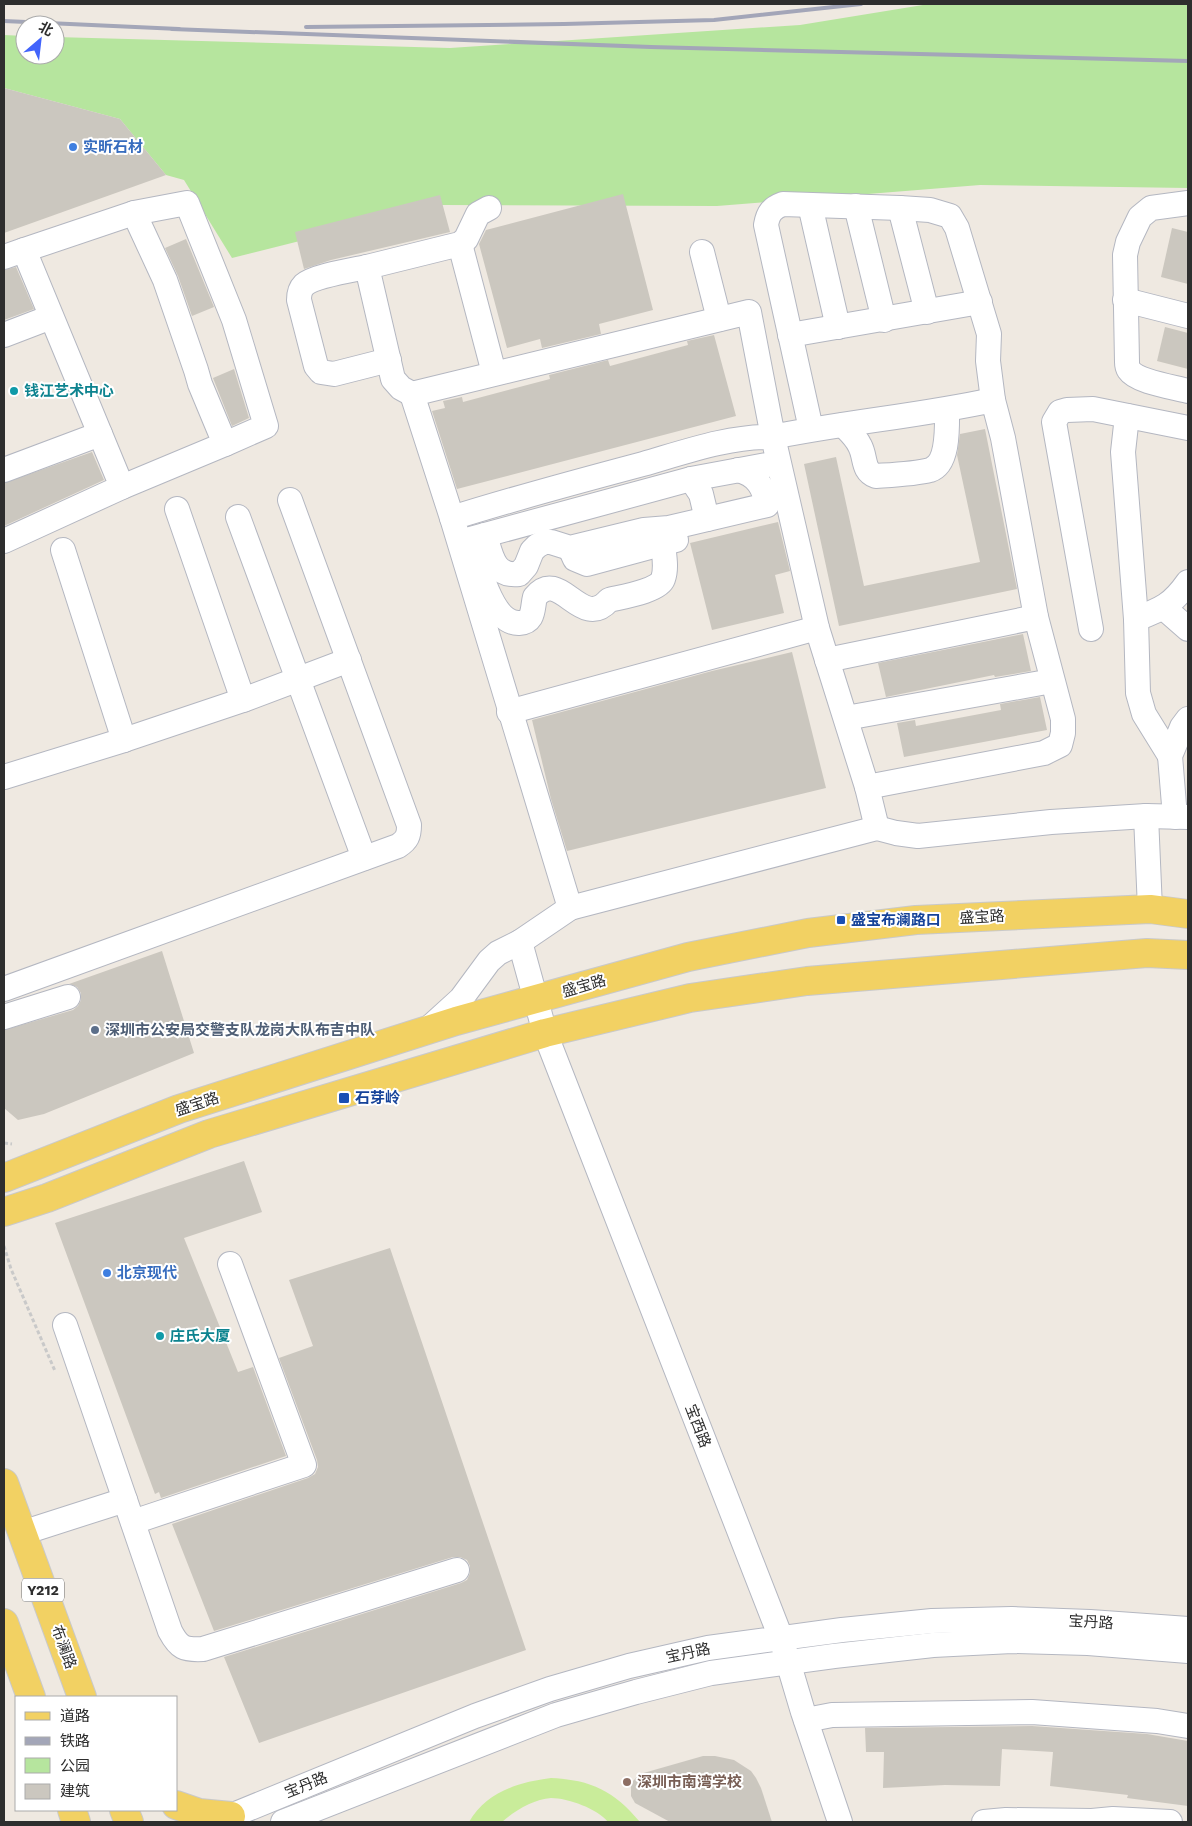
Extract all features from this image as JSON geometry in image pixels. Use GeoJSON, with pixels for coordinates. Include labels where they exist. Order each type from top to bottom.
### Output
{"type":"FeatureCollection","features":[{"type":"Feature","properties":{"kind":"main road","name":"盛宝路"},"geometry":{"type":"LineString","coordinates":[[4,1178],[15,1160],[426,1031],[688,957],[808,933],[916,920],[1150,909],[1188,914]]}},
{"type":"Feature","properties":{"kind":"main road"},"geometry":{"type":"LineString","coordinates":[[4,1226],[23,1209],[47,1198],[208,1134],[545,1033],[690,998],[807,981],[1147,952],[1188,956]]}},
{"type":"Feature","properties":{"kind":"main road"},"geometry":{"type":"LineString","coordinates":[[4,1212],[47,1198]]}},
{"type":"Feature","properties":{"kind":"main road","name":"布澜路"},"geometry":{"type":"LineString","coordinates":[[4,1483],[82,1696]]}},
{"type":"Feature","properties":{"kind":"main road"},"geometry":{"type":"LineString","coordinates":[[4,1622],[31,1696]]}},
{"type":"Feature","properties":{"kind":"main road"},"geometry":{"type":"LineString","coordinates":[[178,1806],[224,1819]]}},
{"type":"Feature","properties":{"kind":"street"},"geometry":{"type":"LineString","coordinates":[[4,541],[122,487],[266,426],[234,320],[187,203],[134,212],[14,254],[51,317],[122,487]]}},
{"type":"Feature","properties":{"kind":"street"},"geometry":{"type":"LineString","coordinates":[[1188,203],[1151,208],[1140,216],[1128,242],[1125,255],[1127,362],[1129,370],[1137,377],[1148,381],[1188,391]]}},
{"type":"Feature","properties":{"kind":"street"},"geometry":{"type":"LineString","coordinates":[[811,429],[766,225],[768,216],[774,208],[783,204],[900,208],[937,212],[950,216],[954,221],[989,334],[988,362],[993,400],[1003,438],[1036,617],[1063,719],[1063,726],[1060,745],[1055,749],[867,787]]}},
{"type":"Feature","properties":{"kind":"street"},"geometry":{"type":"LineString","coordinates":[[810,205],[838,327]]}},
{"type":"Feature","properties":{"kind":"street"},"geometry":{"type":"LineString","coordinates":[[856,206],[884,320]]}},
{"type":"Feature","properties":{"kind":"street"},"geometry":{"type":"LineString","coordinates":[[388,360],[334,374],[321,372],[316,366],[299,300],[299,293],[303,286],[309,282],[460,244],[466,239],[478,214],[489,208]]}},
{"type":"Feature","properties":{"kind":"street"},"geometry":{"type":"LineString","coordinates":[[900,208],[927,312]]}},
{"type":"Feature","properties":{"kind":"street"},"geometry":{"type":"LineString","coordinates":[[134,212],[165,280],[200,384],[226,444]]}},
{"type":"Feature","properties":{"kind":"street"},"geometry":{"type":"LineString","coordinates":[[460,244],[494,374]]}},
{"type":"Feature","properties":{"kind":"street"},"geometry":{"type":"LineString","coordinates":[[702,252],[719,319]]}},
{"type":"Feature","properties":{"kind":"street"},"geometry":{"type":"LineString","coordinates":[[367,267],[393,379],[401,388],[412,394],[750,312],[778,463],[817,628],[867,787],[877,828]]}},
{"type":"Feature","properties":{"kind":"street"},"geometry":{"type":"LineString","coordinates":[[1125,300],[1188,316]]}},
{"type":"Feature","properties":{"kind":"street"},"geometry":{"type":"LineString","coordinates":[[790,335],[980,302]]}},
{"type":"Feature","properties":{"kind":"street"},"geometry":{"type":"LineString","coordinates":[[4,335],[51,317]]}},
{"type":"Feature","properties":{"kind":"street"},"geometry":{"type":"LineString","coordinates":[[412,394],[452,518],[509,712],[570,908]]}},
{"type":"Feature","properties":{"kind":"street"},"geometry":{"type":"LineString","coordinates":[[452,518],[510,500],[738,438],[773,437],[811,429],[947,410],[993,400]]}},
{"type":"Feature","properties":{"kind":"street"},"geometry":{"type":"LineString","coordinates":[[1091,628],[1054,422],[1060,412],[1093,409],[1188,428]]}},
{"type":"Feature","properties":{"kind":"street"},"geometry":{"type":"LineString","coordinates":[[843,425],[854,434],[862,449],[867,470],[871,475],[931,470],[940,462],[945,445],[947,410]]}},
{"type":"Feature","properties":{"kind":"street"},"geometry":{"type":"LineString","coordinates":[[426,1031],[461,999],[489,961],[498,953],[520,942],[570,908],[877,828],[918,836],[1051,822],[1146,816],[1181,817],[1170,756],[1144,714],[1138,692],[1136,619],[1123,452],[1127,416]]}},
{"type":"Feature","properties":{"kind":"street"},"geometry":{"type":"LineString","coordinates":[[4,470],[100,434]]}},
{"type":"Feature","properties":{"kind":"street"},"geometry":{"type":"LineString","coordinates":[[662,544],[665,571],[663,581],[655,588],[609,600],[605,605],[593,609],[580,606],[560,591],[552,588],[544,589],[535,597],[534,607],[527,622],[515,623],[508,620],[496,608],[487,591],[470,539],[691,479],[778,463]]}},
{"type":"Feature","properties":{"kind":"street"},"geometry":{"type":"LineString","coordinates":[[570,548],[575,559],[587,564],[770,515],[765,493],[760,483],[747,473],[738,470]]}},
{"type":"Feature","properties":{"kind":"street"},"geometry":{"type":"LineString","coordinates":[[691,479],[700,494],[707,519]]}},
{"type":"Feature","properties":{"kind":"street"},"geometry":{"type":"LineString","coordinates":[[4,989],[398,846],[405,842],[409,836],[409,825],[290,500]]}},
{"type":"Feature","properties":{"kind":"street"},"geometry":{"type":"LineString","coordinates":[[485,534],[494,563],[506,574],[513,575],[519,574],[523,570],[532,551],[544,542],[551,542],[570,548],[644,530],[669,528],[767,506]]}},
{"type":"Feature","properties":{"kind":"street"},"geometry":{"type":"LineString","coordinates":[[177,509],[243,700]]}},
{"type":"Feature","properties":{"kind":"street"},"geometry":{"type":"LineString","coordinates":[[238,517],[364,858]]}},
{"type":"Feature","properties":{"kind":"street"},"geometry":{"type":"LineString","coordinates":[[63,550],[124,740]]}},
{"type":"Feature","properties":{"kind":"street"},"geometry":{"type":"LineString","coordinates":[[1136,619],[1164,608],[1180,594],[1188,582]]}},
{"type":"Feature","properties":{"kind":"street"},"geometry":{"type":"LineString","coordinates":[[1164,608],[1188,629]]}},
{"type":"Feature","properties":{"kind":"street"},"geometry":{"type":"LineString","coordinates":[[827,660],[1036,617]]}},
{"type":"Feature","properties":{"kind":"street"},"geometry":{"type":"LineString","coordinates":[[509,712],[817,628]]}},
{"type":"Feature","properties":{"kind":"street"},"geometry":{"type":"LineString","coordinates":[[4,777],[124,740],[243,700],[348,660]]}},
{"type":"Feature","properties":{"kind":"street"},"geometry":{"type":"LineString","coordinates":[[846,718],[1052,681]]}},
{"type":"Feature","properties":{"kind":"street"},"geometry":{"type":"LineString","coordinates":[[1170,756],[1182,727],[1188,720]]}},
{"type":"Feature","properties":{"kind":"street"},"geometry":{"type":"LineString","coordinates":[[1146,816],[1150,909]]}},
{"type":"Feature","properties":{"kind":"street","name":"宝西路"},"geometry":{"type":"LineString","coordinates":[[520,942],[545,1033],[781,1638],[840,1822]]}},
{"type":"Feature","properties":{"kind":"street"},"geometry":{"type":"LineString","coordinates":[[4,1017],[68,997]]}},
{"type":"Feature","properties":{"kind":"street"},"geometry":{"type":"LineString","coordinates":[[133,1522],[304,1466],[230,1264]]}},
{"type":"Feature","properties":{"kind":"street"},"geometry":{"type":"LineString","coordinates":[[65,1325],[170,1631],[177,1644],[189,1650],[203,1649],[457,1570]]}},
{"type":"Feature","properties":{"kind":"street"},"geometry":{"type":"LineString","coordinates":[[22,1533],[125,1500]]}},
{"type":"Feature","properties":{"kind":"street","name":"宝丹路"},"geometry":{"type":"LineString","coordinates":[[224,1819],[475,1716],[550,1689],[629,1666],[708,1648],[842,1630],[932,1621],[1012,1619],[1188,1629]]}},
{"type":"Feature","properties":{"kind":"street","name":"宝丹路"},"geometry":{"type":"LineString","coordinates":[[283,1822],[556,1716],[636,1692],[711,1673],[933,1645],[1012,1641],[1088,1643],[1188,1651]]}},
{"type":"Feature","properties":{"kind":"street"},"geometry":{"type":"LineString","coordinates":[[806,1720],[832,1715],[1032,1712],[1157,1721],[1188,1726]]}},
{"type":"Feature","properties":{"kind":"street"},"geometry":{"type":"LineString","coordinates":[[999,1822],[1092,1822],[1113,1818],[1170,1822]]}},
{"type":"Feature","properties":{"kind":"path"},"geometry":{"type":"LineString","coordinates":[[4,1143],[15,1160]]}},
{"type":"Feature","properties":{"kind":"path"},"geometry":{"type":"LineString","coordinates":[[4,1246],[11,1269],[55,1370]]}},
{"type":"Feature","properties":{"kind":"green space"},"geometry":{"type":"Polygon","coordinates":[[[929,4],[1188,4],[1188,188],[980,185],[717,206],[443,205],[232,258],[184,180],[166,175],[120,119],[4,88],[4,35],[15,36],[15,65],[65,65],[65,37],[450,48],[800,25],[929,4]]]}},
{"type":"Feature","properties":{"kind":"green space"},"geometry":{"type":"Polygon","coordinates":[[[551,1778],[579,1781],[601,1789],[621,1802],[640,1822],[608,1822],[597,1813],[582,1805],[558,1798],[551,1798],[525,1806],[502,1822],[469,1822],[484,1803],[504,1790],[527,1782],[551,1778]]]}},
{"type":"Feature","properties":{"kind":"building","name":"实昕石材"},"geometry":{"type":"Polygon","coordinates":[[[4,88],[120,119],[166,175],[4,233],[4,88]]]}},
{"type":"Feature","properties":{"kind":"building"},"geometry":{"type":"Polygon","coordinates":[[[623,194],[653,310],[599,324],[601,334],[542,348],[540,339],[507,348],[479,244],[486,230],[623,194]]]}},
{"type":"Feature","properties":{"kind":"building"},"geometry":{"type":"Polygon","coordinates":[[[440,195],[450,232],[331,260],[304,269],[295,232],[440,195]]]}},
{"type":"Feature","properties":{"kind":"building"},"geometry":{"type":"Polygon","coordinates":[[[1172,228],[1188,232],[1188,284],[1161,277],[1172,228]]]}},
{"type":"Feature","properties":{"kind":"building"},"geometry":{"type":"Polygon","coordinates":[[[186,239],[214,307],[192,316],[178,276],[165,248],[186,239]]]}},
{"type":"Feature","properties":{"kind":"building"},"geometry":{"type":"Polygon","coordinates":[[[16,267],[34,309],[4,320],[4,270],[16,267]]]}},
{"type":"Feature","properties":{"kind":"building"},"geometry":{"type":"Polygon","coordinates":[[[1165,327],[1188,333],[1188,369],[1157,361],[1165,327]]]}},
{"type":"Feature","properties":{"kind":"building"},"geometry":{"type":"Polygon","coordinates":[[[714,335],[736,416],[457,489],[432,411],[445,408],[443,401],[462,397],[463,402],[550,379],[549,375],[608,360],[610,366],[688,345],[687,341],[714,335]]]}},
{"type":"Feature","properties":{"kind":"building"},"geometry":{"type":"Polygon","coordinates":[[[234,369],[249,418],[232,426],[213,378],[234,369]]]}},
{"type":"Feature","properties":{"kind":"building"},"geometry":{"type":"Polygon","coordinates":[[[985,429],[1017,589],[839,626],[804,464],[836,457],[864,586],[980,562],[957,455],[960,434],[985,429]]]}},
{"type":"Feature","properties":{"kind":"building"},"geometry":{"type":"Polygon","coordinates":[[[92,452],[104,480],[4,526],[4,483],[92,452]]]}},
{"type":"Feature","properties":{"kind":"building"},"geometry":{"type":"Polygon","coordinates":[[[778,522],[790,571],[775,575],[784,613],[712,630],[690,543],[778,522]]]}},
{"type":"Feature","properties":{"kind":"building"},"geometry":{"type":"Polygon","coordinates":[[[1023,634],[1031,671],[995,677],[994,675],[886,697],[878,663],[1023,634]]]}},
{"type":"Feature","properties":{"kind":"building"},"geometry":{"type":"Polygon","coordinates":[[[792,652],[826,788],[567,851],[551,799],[532,720],[712,671],[792,652]]]}},
{"type":"Feature","properties":{"kind":"building"},"geometry":{"type":"Polygon","coordinates":[[[1040,697],[1047,730],[904,757],[897,723],[915,720],[916,726],[1001,710],[1000,704],[1040,697]]]}},
{"type":"Feature","properties":{"kind":"building","name":"深圳市公安局交警支队龙岗大队布吉中队"},"geometry":{"type":"Polygon","coordinates":[[[162,951],[194,1053],[44,1114],[18,1120],[4,1108],[4,1030],[73,1010],[81,1000],[81,993],[77,987],[69,984],[162,951]]]}},
{"type":"Feature","properties":{"kind":"building","name":"庄氏大厦"},"geometry":{"type":"Polygon","coordinates":[[[244,1161],[262,1212],[184,1238],[238,1372],[253,1367],[286,1456],[161,1498],[159,1492],[155,1494],[55,1223],[244,1161]]]}},
{"type":"Feature","properties":{"kind":"building"},"geometry":{"type":"Polygon","coordinates":[[[390,1248],[526,1650],[259,1743],[224,1657],[461,1583],[467,1580],[470,1573],[470,1566],[467,1560],[453,1557],[214,1631],[172,1524],[315,1474],[318,1467],[317,1460],[279,1358],[313,1346],[289,1280],[390,1248]]]}},
{"type":"Feature","properties":{"kind":"building"},"geometry":{"type":"Polygon","coordinates":[[[1032,1726],[1147,1734],[1188,1741],[1188,1806],[1127,1798],[1128,1795],[1050,1786],[1053,1752],[1002,1749],[1000,1786],[945,1785],[883,1788],[884,1752],[866,1752],[865,1728],[1032,1726]]]}},
{"type":"Feature","properties":{"kind":"building"},"geometry":{"type":"Polygon","coordinates":[[[703,1756],[715,1756],[734,1760],[751,1771],[761,1788],[772,1822],[670,1822],[635,1803],[631,1796],[631,1783],[640,1774],[703,1756]]]}},
{"type":"Feature","properties":{"kind":"railway"},"geometry":{"type":"LineString","coordinates":[[306,27],[714,20],[861,4]]}},
{"type":"Feature","properties":{"kind":"railway"},"geometry":{"type":"LineString","coordinates":[[4,21],[179,29]]}},
{"type":"Feature","properties":{"kind":"railway"},"geometry":{"type":"LineString","coordinates":[[172,29],[651,47],[1188,61]]}},
{"type":"Feature","properties":{"kind":"place","name":"实昕石材"},"geometry":{"type":"Point","coordinates":[73,147]}},
{"type":"Feature","properties":{"kind":"place","name":"钱江艺术中心"},"geometry":{"type":"Point","coordinates":[14,391]}},
{"type":"Feature","properties":{"kind":"place","name":"盛宝布澜路口"},"geometry":{"type":"Point","coordinates":[841,920]}},
{"type":"Feature","properties":{"kind":"place","name":"深圳市公安局交警支队龙岗大队布吉中队"},"geometry":{"type":"Point","coordinates":[95,1030]}},
{"type":"Feature","properties":{"kind":"place","name":"石芽岭"},"geometry":{"type":"Point","coordinates":[344,1098]}},
{"type":"Feature","properties":{"kind":"place","name":"北京现代"},"geometry":{"type":"Point","coordinates":[107,1273]}},
{"type":"Feature","properties":{"kind":"place","name":"庄氏大厦"},"geometry":{"type":"Point","coordinates":[160,1336]}},
{"type":"Feature","properties":{"kind":"place","name":"深圳市南湾学校"},"geometry":{"type":"Point","coordinates":[627,1782]}}]}
